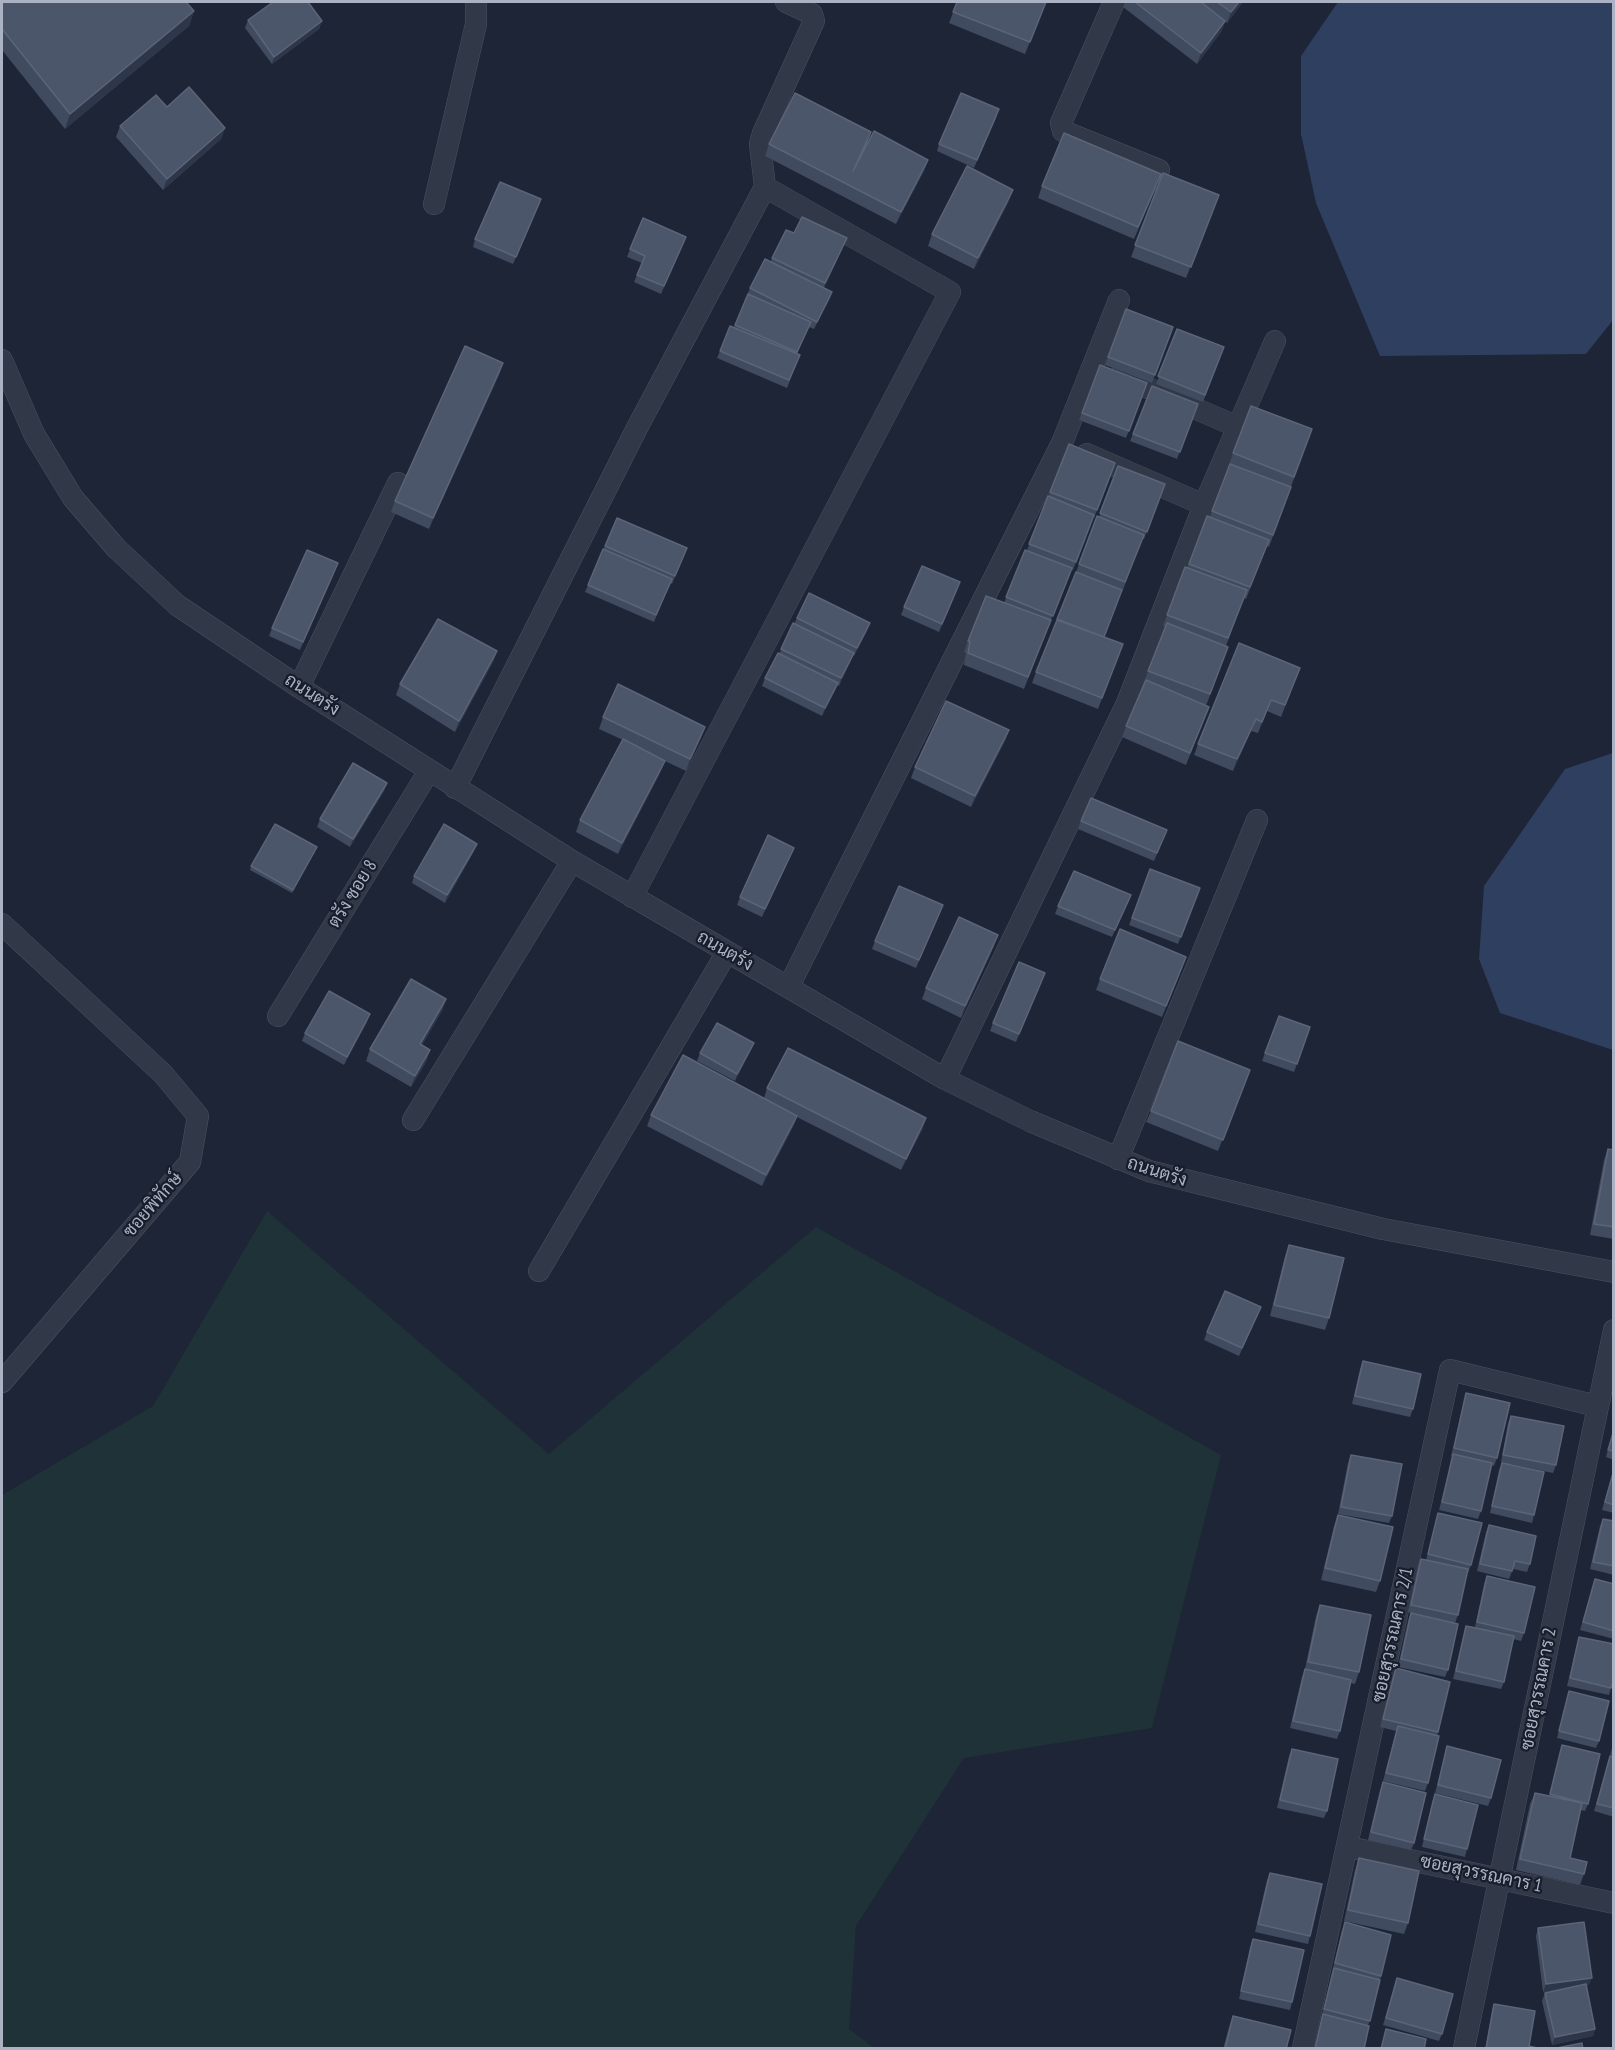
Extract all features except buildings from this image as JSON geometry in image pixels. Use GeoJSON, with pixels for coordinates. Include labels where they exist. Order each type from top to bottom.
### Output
{"type":"FeatureCollection","features":[{"type":"Feature","properties":{"kind":"street"},"geometry":{"type":"LineString","coordinates":[[434,204],[476,24],[476,2]]}},
{"type":"Feature","properties":{"kind":"street"},"geometry":{"type":"LineString","coordinates":[[454,788],[637,428],[765,187],[760,144],[763,133],[814,21],[812,14],[786,2]]}},
{"type":"Feature","properties":{"kind":"street"},"geometry":{"type":"LineString","coordinates":[[1114,2],[1061,123],[1063,131],[1159,170]]}},
{"type":"Feature","properties":{"kind":"street"},"geometry":{"type":"LineString","coordinates":[[632,897],[950,292],[765,187]]}},
{"type":"Feature","properties":{"kind":"street"},"geometry":{"type":"LineString","coordinates":[[789,986],[1062,443],[1119,300]]}},
{"type":"Feature","properties":{"kind":"street"},"geometry":{"type":"LineString","coordinates":[[945,1079],[1127,703],[1204,506],[1275,341]]}},
{"type":"Feature","properties":{"kind":"street","name":"ถนนตรัง"},"geometry":{"type":"LineString","coordinates":[[2,360],[34,435],[67,489],[116,548],[177,605],[454,788],[572,861],[945,1079],[1030,1121],[1118,1159],[1193,1183],[1383,1228],[1614,1272]]}},
{"type":"Feature","properties":{"kind":"street"},"geometry":{"type":"LineString","coordinates":[[1094,365],[1238,426]]}},
{"type":"Feature","properties":{"kind":"street"},"geometry":{"type":"LineString","coordinates":[[1062,443],[1204,506]]}},
{"type":"Feature","properties":{"kind":"street"},"geometry":{"type":"LineString","coordinates":[[299,687],[398,483]]}},
{"type":"Feature","properties":{"kind":"street","name":"ตรัง ซอย 8"},"geometry":{"type":"LineString","coordinates":[[278,1016],[429,771]]}},
{"type":"Feature","properties":{"kind":"street"},"geometry":{"type":"LineString","coordinates":[[1118,1159],[1257,820]]}},
{"type":"Feature","properties":{"kind":"street"},"geometry":{"type":"LineString","coordinates":[[413,1120],[572,861]]}},
{"type":"Feature","properties":{"kind":"street","name":"ซอยพิทักษ์"},"geometry":{"type":"LineString","coordinates":[[2,924],[163,1074],[198,1116],[190,1162],[2,1382]]}},
{"type":"Feature","properties":{"kind":"street"},"geometry":{"type":"LineString","coordinates":[[539,1271],[726,952]]}},
{"type":"Feature","properties":{"kind":"street","name":"ซอยสุวรรณคาร 2"},"geometry":{"type":"LineString","coordinates":[[1464,2049],[1614,1330]]}},
{"type":"Feature","properties":{"kind":"street","name":"ซอยสุวรรณคาร 2/1"},"geometry":{"type":"LineString","coordinates":[[1303,2049],[1450,1370],[1597,1406]]}},
{"type":"Feature","properties":{"kind":"street","name":"ซอยสุวรรณคาร 1"},"geometry":{"type":"LineString","coordinates":[[1348,1847],[1614,1903]]}},
{"type":"Feature","properties":{"kind":"green space"},"geometry":{"type":"Polygon","coordinates":[[[267,1211],[549,1454],[816,1227],[1221,1455],[1152,1728],[964,1758],[856,1926],[849,2029],[874,2048],[2,2048],[2,1495],[153,1406],[267,1211]]]}},
{"type":"Feature","properties":{"kind":"water"},"geometry":{"type":"Polygon","coordinates":[[[1338,2],[1613,2],[1613,320],[1586,354],[1380,356],[1316,203],[1301,134],[1301,56],[1338,2]]]}},
{"type":"Feature","properties":{"kind":"water"},"geometry":{"type":"Polygon","coordinates":[[[1614,753],[1613,1050],[1500,1013],[1479,959],[1484,886],[1565,769],[1614,753]]]}}]}
